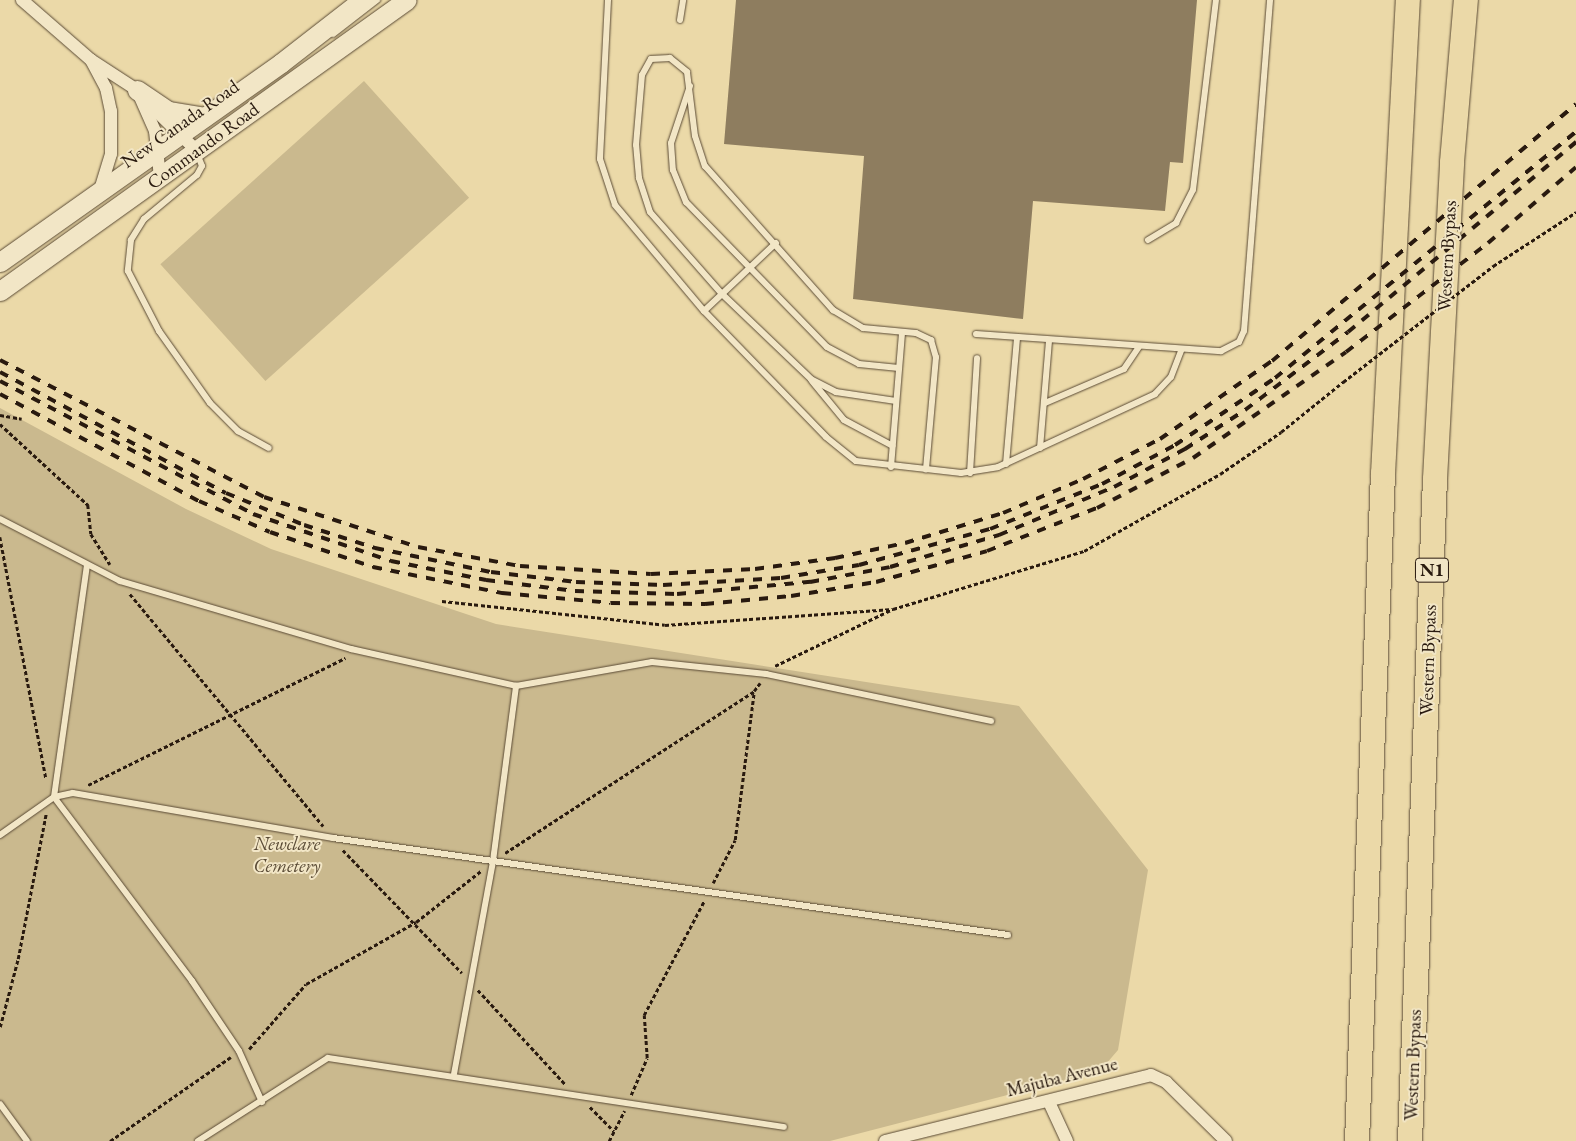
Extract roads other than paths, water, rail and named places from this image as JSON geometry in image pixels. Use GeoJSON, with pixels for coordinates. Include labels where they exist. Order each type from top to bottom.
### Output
{"type":"FeatureCollection","features":[{"type":"Feature","properties":{"kind":"highway"},"geometry":{"type":"LineString","coordinates":[[1357,1141],[1384,464],[1408,0]]}},
{"type":"Feature","properties":{"kind":"highway","name":"Western Bypass"},"geometry":{"type":"LineString","coordinates":[[1410,1141],[1435,479],[1452,162],[1466,0]]}},
{"type":"Feature","properties":{"kind":"main road","name":"Commando Road"},"geometry":{"type":"LineString","coordinates":[[0,262],[99,192],[160,164],[189,142],[205,118],[362,0]]}},
{"type":"Feature","properties":{"kind":"main road","name":"Commando Road"},"geometry":{"type":"LineString","coordinates":[[0,291],[189,142],[406,0]]}},
{"type":"Feature","properties":{"kind":"main road"},"geometry":{"type":"LineString","coordinates":[[141,95],[168,111],[205,118]]}},
{"type":"Feature","properties":{"kind":"street"},"geometry":{"type":"LineString","coordinates":[[22,0],[91,60],[141,95],[189,142]]}},
{"type":"Feature","properties":{"kind":"street"},"geometry":{"type":"LineString","coordinates":[[91,60],[106,88],[111,110],[111,154],[99,192]]}},
{"type":"Feature","properties":{"kind":"street"},"geometry":{"type":"LineString","coordinates":[[141,95],[160,164]]}},
{"type":"Feature","properties":{"kind":"street","name":"Majuba Avenue"},"geometry":{"type":"LineString","coordinates":[[885,1141],[1049,1102],[1151,1075],[1166,1082],[1226,1141]]}},
{"type":"Feature","properties":{"kind":"street"},"geometry":{"type":"LineString","coordinates":[[1049,1102],[1068,1141]]}},
{"type":"Feature","properties":{"kind":"lane","name":"New Canada Road"},"geometry":{"type":"LineString","coordinates":[[189,142],[377,0]]}},
{"type":"Feature","properties":{"kind":"lane","name":"New Canada Road"},"geometry":{"type":"LineString","coordinates":[[189,142],[394,0]]}},
{"type":"Feature","properties":{"kind":"lane"},"geometry":{"type":"LineString","coordinates":[[680,20],[682,0]]}},
{"type":"Feature","properties":{"kind":"lane"},"geometry":{"type":"LineString","coordinates":[[1148,240],[1176,223],[1193,190],[1216,0]]}},
{"type":"Feature","properties":{"kind":"lane"},"geometry":{"type":"LineString","coordinates":[[976,334],[1049,341],[1221,351],[1233,348],[1242,338],[1270,0]]}},
{"type":"Feature","properties":{"kind":"lane"},"geometry":{"type":"LineString","coordinates":[[610,1],[600,135],[607,187],[628,224],[704,311],[840,451],[856,461],[891,467],[970,472],[1006,464],[1156,394],[1171,377],[1182,349]]}},
{"type":"Feature","properties":{"kind":"lane"},"geometry":{"type":"LineString","coordinates":[[893,446],[844,420],[811,379],[722,294],[650,212],[640,178],[639,100],[645,66],[659,56],[670,58],[687,72],[690,83],[695,136],[705,166],[843,319],[863,328],[926,336],[935,347],[926,470]]}},
{"type":"Feature","properties":{"kind":"lane"},"geometry":{"type":"LineString","coordinates":[[690,83],[671,143],[678,188],[748,270],[827,347],[859,364],[899,368]]}},
{"type":"Feature","properties":{"kind":"lane"},"geometry":{"type":"LineString","coordinates":[[189,142],[200,171],[144,219],[128,247],[128,271],[159,331],[210,403],[238,431],[270,448]]}},
{"type":"Feature","properties":{"kind":"lane","name":"New Canada Road"},"geometry":{"type":"LineString","coordinates":[[0,271],[160,164]]}},
{"type":"Feature","properties":{"kind":"lane","name":"New Canada Road"},"geometry":{"type":"LineString","coordinates":[[0,281],[160,164]]}},
{"type":"Feature","properties":{"kind":"lane"},"geometry":{"type":"LineString","coordinates":[[704,311],[776,243]]}},
{"type":"Feature","properties":{"kind":"lane"},"geometry":{"type":"LineString","coordinates":[[891,467],[902,332]]}},
{"type":"Feature","properties":{"kind":"lane"},"geometry":{"type":"LineString","coordinates":[[1006,464],[1017,337]]}},
{"type":"Feature","properties":{"kind":"lane"},"geometry":{"type":"LineString","coordinates":[[1040,448],[1049,341]]}},
{"type":"Feature","properties":{"kind":"lane"},"geometry":{"type":"LineString","coordinates":[[1044,403],[1124,369],[1139,347]]}},
{"type":"Feature","properties":{"kind":"lane"},"geometry":{"type":"LineString","coordinates":[[970,472],[977,358]]}},
{"type":"Feature","properties":{"kind":"lane"},"geometry":{"type":"LineString","coordinates":[[811,379],[836,392],[896,401]]}},
{"type":"Feature","properties":{"kind":"lane"},"geometry":{"type":"LineString","coordinates":[[0,519],[120,581],[351,649],[362,649],[516,686],[652,662],[766,674],[991,721]]}},
{"type":"Feature","properties":{"kind":"lane"},"geometry":{"type":"LineString","coordinates":[[87,565],[54,797],[132,898],[239,1051],[262,1102]]}},
{"type":"Feature","properties":{"kind":"lane"},"geometry":{"type":"LineString","coordinates":[[454,1074],[494,861],[516,686]]}},
{"type":"Feature","properties":{"kind":"lane"},"geometry":{"type":"LineString","coordinates":[[0,835],[54,797],[73,793],[333,838],[1008,935]]}},
{"type":"Feature","properties":{"kind":"lane"},"geometry":{"type":"LineString","coordinates":[[198,1141],[262,1102],[328,1058],[454,1074],[627,1106],[784,1127]]}},
{"type":"Feature","properties":{"kind":"lane"},"geometry":{"type":"LineString","coordinates":[[0,1104],[27,1141]]}},
{"type":"Feature","properties":{"kind":"railway"},"geometry":{"type":"LineString","coordinates":[[0,360],[264,497],[418,547],[520,566],[651,574],[755,569],[835,558],[905,543],[1003,513],[1083,479],[1160,439],[1272,361],[1576,104]]}},
{"type":"Feature","properties":{"kind":"railway"},"geometry":{"type":"LineString","coordinates":[[0,372],[226,493],[304,525],[375,548],[491,572],[576,582],[663,585],[781,578],[859,565],[990,529],[1102,484],[1175,445],[1275,378],[1576,132]]}},
{"type":"Feature","properties":{"kind":"railway"},"geometry":{"type":"LineString","coordinates":[[0,381],[253,514],[391,561],[486,580],[575,591],[677,594],[810,582],[890,567],[999,535],[1114,487],[1185,449],[1245,410],[1348,332],[1576,142]]}},
{"type":"Feature","properties":{"kind":"railway"},"geometry":{"type":"LineString","coordinates":[[0,394],[199,501],[270,532],[373,567],[502,593],[611,603],[705,604],[791,596],[876,582],[987,551],[1097,508],[1193,458],[1346,352],[1488,243],[1576,167]]}},
{"type":"Feature","properties":{"kind":"park label","name":"Newclare Cemetery"},"geometry":{"type":"Point","coordinates":[287,855]}}]}
